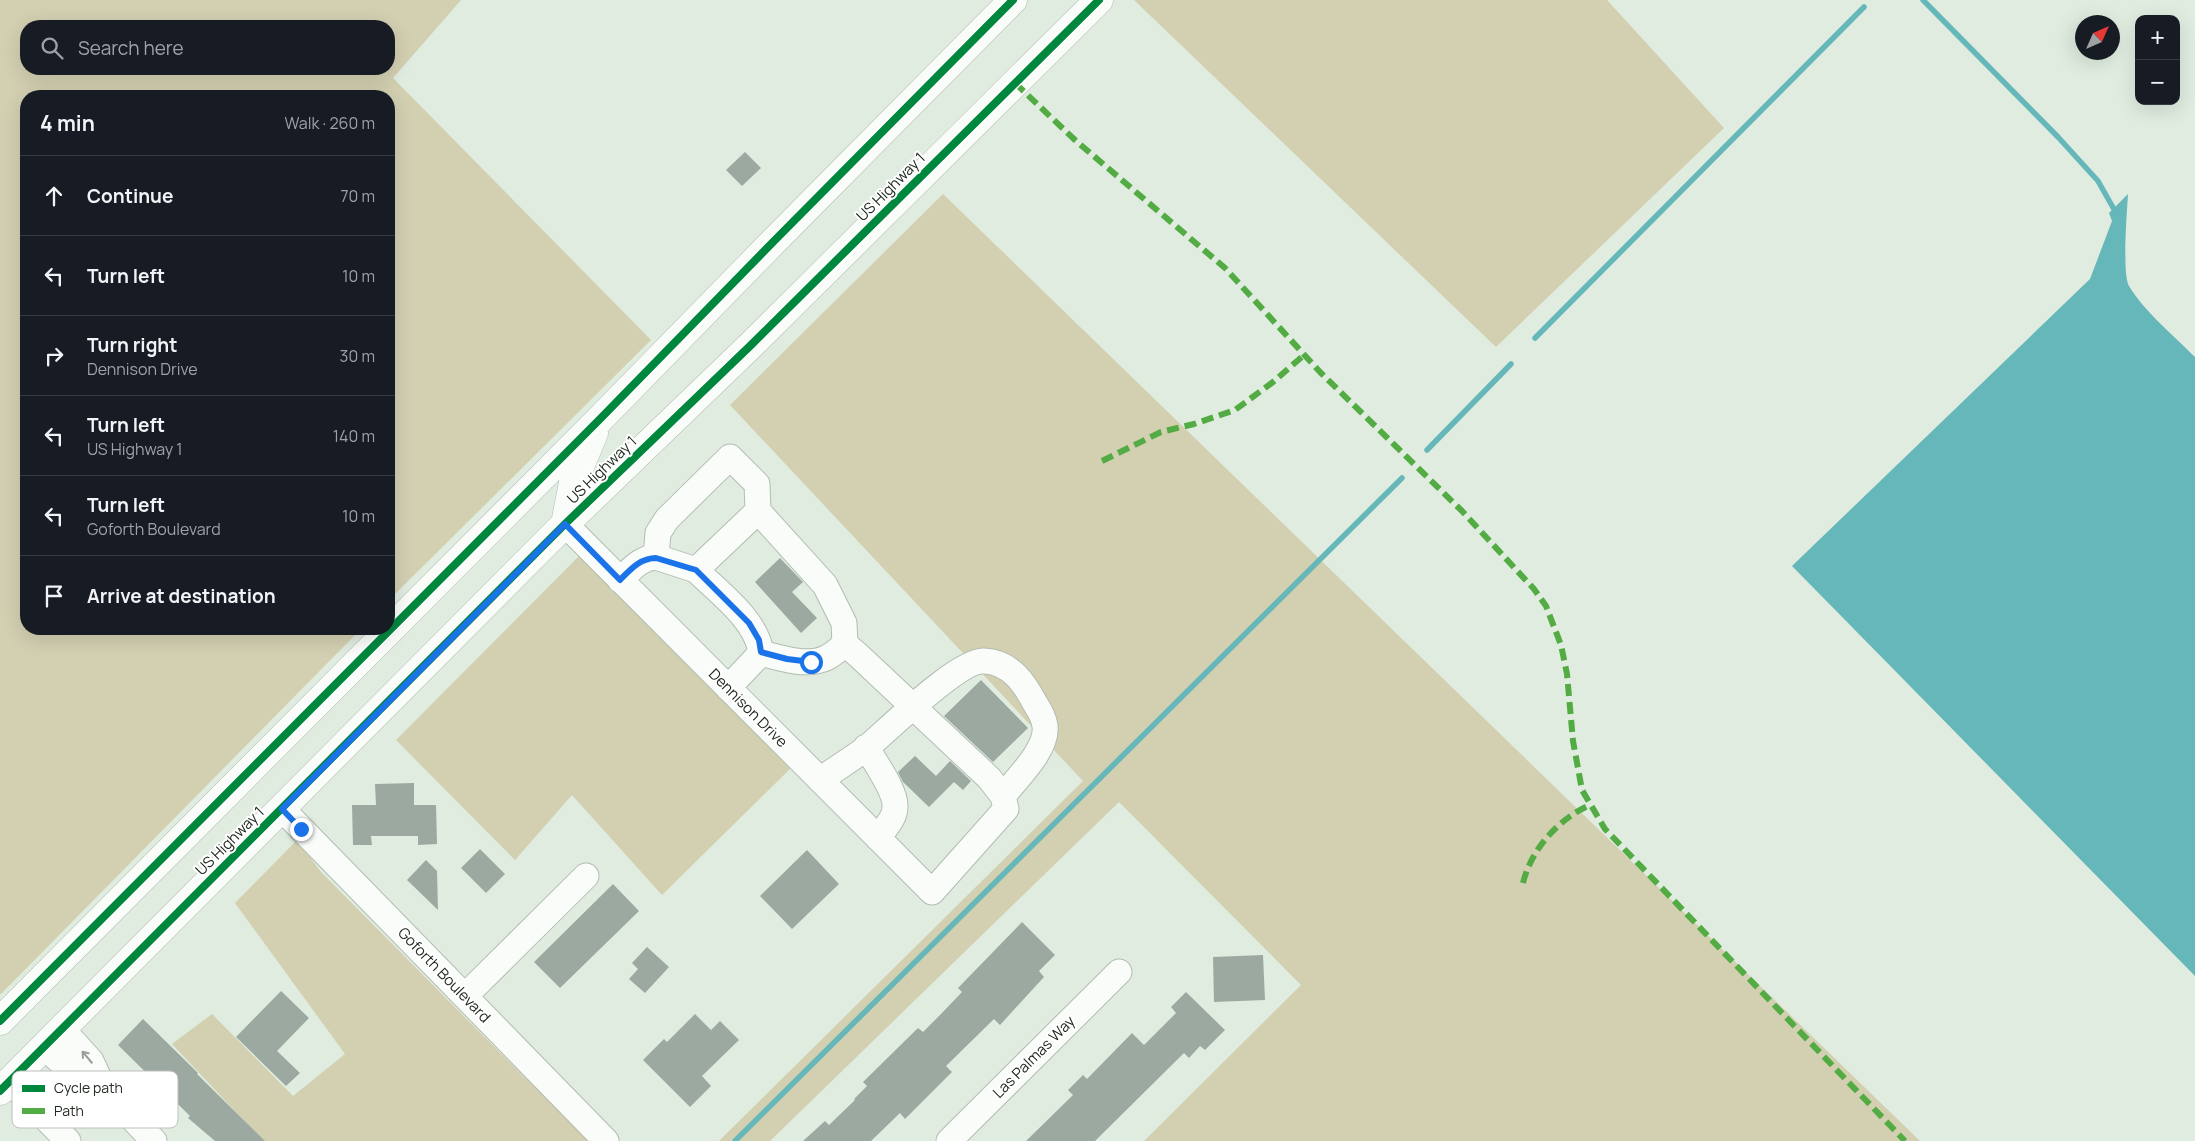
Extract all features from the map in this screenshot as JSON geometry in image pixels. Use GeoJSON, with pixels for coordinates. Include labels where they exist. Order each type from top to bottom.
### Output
{"type":"FeatureCollection","features":[{"type":"Feature","properties":{"kind":"main road"},"geometry":{"type":"LineString","coordinates":[[395,625],[1013,0]]}},
{"type":"Feature","properties":{"kind":"main road","name":"US Highway 1"},"geometry":{"type":"LineString","coordinates":[[20,1071],[565,524],[750,346],[1099,0]]}},
{"type":"Feature","properties":{"kind":"main road"},"geometry":{"type":"LineString","coordinates":[[565,524],[573,483],[599,420]]}},
{"type":"Feature","properties":{"kind":"main road"},"geometry":{"type":"LineString","coordinates":[[0,1021],[385,635]]}},
{"type":"Feature","properties":{"kind":"street"},"geometry":{"type":"LineString","coordinates":[[656,558],[658,533],[667,519],[730,457],[757,484],[758,511],[825,585],[844,623],[845,644],[913,706],[989,778],[1004,796],[1040,749],[1044,738],[1045,725],[1028,690],[1014,671],[997,662],[982,660],[960,670],[913,706],[866,747],[820,780]]}},
{"type":"Feature","properties":{"kind":"street"},"geometry":{"type":"LineString","coordinates":[[696,570],[758,511]]}},
{"type":"Feature","properties":{"kind":"street","name":"Dennison Drive"},"geometry":{"type":"LineString","coordinates":[[565,524],[932,892],[1006,809],[1004,796]]}},
{"type":"Feature","properties":{"kind":"street"},"geometry":{"type":"LineString","coordinates":[[620,580],[638,563],[656,558],[696,570],[749,623],[759,640],[761,652]]}},
{"type":"Feature","properties":{"kind":"street"},"geometry":{"type":"LineString","coordinates":[[761,652],[787,659],[811,662],[826,658],[845,644]]}},
{"type":"Feature","properties":{"kind":"street"},"geometry":{"type":"LineString","coordinates":[[728,688],[761,652]]}},
{"type":"Feature","properties":{"kind":"street"},"geometry":{"type":"LineString","coordinates":[[866,747],[894,800],[896,808],[893,816],[878,838]]}},
{"type":"Feature","properties":{"kind":"street","name":"Goforth Boulevard"},"geometry":{"type":"LineString","coordinates":[[282,809],[606,1141]]}},
{"type":"Feature","properties":{"kind":"street"},"geometry":{"type":"LineString","coordinates":[[464,996],[586,876]]}},
{"type":"Feature","properties":{"kind":"street","name":"Las Palmas Way"},"geometry":{"type":"LineString","coordinates":[[949,1141],[1119,972]]}},
{"type":"Feature","properties":{"kind":"street"},"geometry":{"type":"LineString","coordinates":[[53,1038],[75,1071]]}},
{"type":"Feature","properties":{"kind":"street"},"geometry":{"type":"LineString","coordinates":[[53,1128],[68,1141]]}},
{"type":"Feature","properties":{"kind":"street"},"geometry":{"type":"LineString","coordinates":[[142,1128],[154,1141]]}},
{"type":"Feature","properties":{"kind":"shaded area"},"geometry":{"type":"Polygon","coordinates":[[[0,0],[461,0],[393,78],[651,340],[395,594],[395,90],[20,90],[20,635],[355,635],[0,995],[0,0]]]}},
{"type":"Feature","properties":{"kind":"shaded area"},"geometry":{"type":"Polygon","coordinates":[[[1134,0],[1607,0],[1724,128],[1496,347],[1134,0]]]}},
{"type":"Feature","properties":{"kind":"shaded area"},"geometry":{"type":"Polygon","coordinates":[[[943,194],[1920,1141],[1144,1141],[1301,985],[1119,802],[770,1141],[719,1141],[1083,781],[730,405],[943,194]]]}},
{"type":"Feature","properties":{"kind":"shaded area"},"geometry":{"type":"Polygon","coordinates":[[[582,553],[793,766],[662,895],[572,795],[515,860],[396,740],[582,553]]]}},
{"type":"Feature","properties":{"kind":"shaded area"},"geometry":{"type":"Polygon","coordinates":[[[297,840],[321,872],[523,1076],[596,1141],[263,1141],[172,1044],[212,1014],[293,1096],[345,1054],[235,903],[297,840]]]}},
{"type":"Feature","properties":{"kind":"water"},"geometry":{"type":"Polygon","coordinates":[[[2128,194],[2125,256],[2129,286],[2151,314],[2195,357],[2195,976],[1792,566],[2090,279],[2112,221],[2109,213],[2128,194]]]}},
{"type":"Feature","properties":{"kind":"building"},"geometry":{"type":"Polygon","coordinates":[[[745,152],[761,168],[742,186],[726,170],[745,152]]]}},
{"type":"Feature","properties":{"kind":"building"},"geometry":{"type":"Polygon","coordinates":[[[780,558],[803,582],[792,592],[817,618],[801,633],[755,582],[780,558]]]}},
{"type":"Feature","properties":{"kind":"building"},"geometry":{"type":"Polygon","coordinates":[[[981,680],[1028,728],[993,762],[944,716],[981,680]]]}},
{"type":"Feature","properties":{"kind":"building"},"geometry":{"type":"Polygon","coordinates":[[[915,756],[936,776],[950,761],[971,781],[963,790],[954,782],[929,807],[903,782],[898,772],[915,756]]]}},
{"type":"Feature","properties":{"kind":"building"},"geometry":{"type":"Polygon","coordinates":[[[414,783],[414,805],[436,805],[437,844],[418,845],[418,836],[371,836],[372,845],[353,845],[352,805],[376,805],[375,784],[414,783]]]}},
{"type":"Feature","properties":{"kind":"building"},"geometry":{"type":"Polygon","coordinates":[[[480,849],[505,874],[486,893],[461,868],[480,849]]]}},
{"type":"Feature","properties":{"kind":"building"},"geometry":{"type":"Polygon","coordinates":[[[807,850],[839,884],[792,929],[760,896],[807,850]]]}},
{"type":"Feature","properties":{"kind":"building"},"geometry":{"type":"Polygon","coordinates":[[[426,860],[437,871],[438,910],[407,880],[426,860]]]}},
{"type":"Feature","properties":{"kind":"building"},"geometry":{"type":"Polygon","coordinates":[[[613,884],[639,911],[560,988],[534,962],[613,884]]]}},
{"type":"Feature","properties":{"kind":"building"},"geometry":{"type":"Polygon","coordinates":[[[1022,922],[1055,955],[1039,971],[1044,977],[1000,1025],[994,1019],[946,1066],[952,1072],[905,1119],[900,1113],[871,1141],[803,1141],[825,1121],[829,1125],[867,1086],[863,1082],[918,1028],[923,1032],[941,1014],[962,992],[958,988],[1022,922]]]}},
{"type":"Feature","properties":{"kind":"building"},"geometry":{"type":"Polygon","coordinates":[[[647,947],[669,967],[645,993],[629,979],[638,969],[632,963],[647,947]]]}},
{"type":"Feature","properties":{"kind":"building"},"geometry":{"type":"Polygon","coordinates":[[[1263,955],[1265,1000],[1214,1002],[1213,957],[1263,955]]]}},
{"type":"Feature","properties":{"kind":"building"},"geometry":{"type":"Polygon","coordinates":[[[281,991],[309,1018],[277,1051],[300,1073],[286,1086],[236,1037],[281,991]]]}},
{"type":"Feature","properties":{"kind":"building"},"geometry":{"type":"Polygon","coordinates":[[[1186,992],[1225,1030],[1205,1050],[1200,1046],[1189,1058],[1184,1053],[1095,1141],[1026,1141],[1073,1095],[1068,1090],[1083,1075],[1087,1079],[1132,1033],[1144,1045],[1176,1013],[1171,1007],[1186,992]]]}},
{"type":"Feature","properties":{"kind":"building"},"geometry":{"type":"Polygon","coordinates":[[[695,1014],[711,1030],[720,1021],[739,1040],[702,1076],[711,1086],[690,1107],[643,1060],[664,1039],[667,1042],[695,1014]]]}},
{"type":"Feature","properties":{"kind":"building"},"geometry":{"type":"Polygon","coordinates":[[[143,1019],[265,1141],[215,1141],[188,1118],[190,1116],[178,1104],[178,1071],[144,1071],[118,1045],[143,1019]]]}},
{"type":"Feature","properties":{"kind":"waterway"},"geometry":{"type":"LineString","coordinates":[[1923,0],[2058,137],[2098,181],[2115,211],[2115,215]]}},
{"type":"Feature","properties":{"kind":"waterway"},"geometry":{"type":"LineString","coordinates":[[1535,338],[1864,7]]}},
{"type":"Feature","properties":{"kind":"waterway"},"geometry":{"type":"LineString","coordinates":[[1427,450],[1511,364]]}},
{"type":"Feature","properties":{"kind":"waterway"},"geometry":{"type":"LineString","coordinates":[[735,1141],[1402,478]]}},
{"type":"Feature","properties":{"kind":"marked path"},"geometry":{"type":"LineString","coordinates":[[1015,83],[1075,140],[1225,268],[1320,372],[1462,511],[1534,589],[1546,606],[1561,645],[1567,674],[1573,741],[1582,790],[1605,829],[1905,1141]]}},
{"type":"Feature","properties":{"kind":"marked path"},"geometry":{"type":"LineString","coordinates":[[1102,461],[1161,432],[1194,424],[1235,410],[1273,382],[1304,355]]}},
{"type":"Feature","properties":{"kind":"marked path"},"geometry":{"type":"LineString","coordinates":[[1523,883],[1532,859],[1548,837],[1567,818],[1590,805]]}},
{"type":"Feature","properties":{"kind":"cycle path"},"geometry":{"type":"LineString","coordinates":[[395,625],[1013,0]]}},
{"type":"Feature","properties":{"kind":"cycle path"},"geometry":{"type":"LineString","coordinates":[[20,1071],[565,524],[750,346],[1099,0]]}},
{"type":"Feature","properties":{"kind":"cycle path"},"geometry":{"type":"LineString","coordinates":[[0,1021],[385,635]]}},
{"type":"Feature","properties":{"kind":"cycle path"},"geometry":{"type":"LineString","coordinates":[[0,1091],[12,1079]]}},
{"type":"Feature","properties":{"kind":"route"},"geometry":{"type":"LineString","coordinates":[[301,829],[282,809],[565,524],[620,580],[638,563],[651,558],[696,570],[749,623],[759,640],[761,652],[787,659],[811,662]]}}]}
